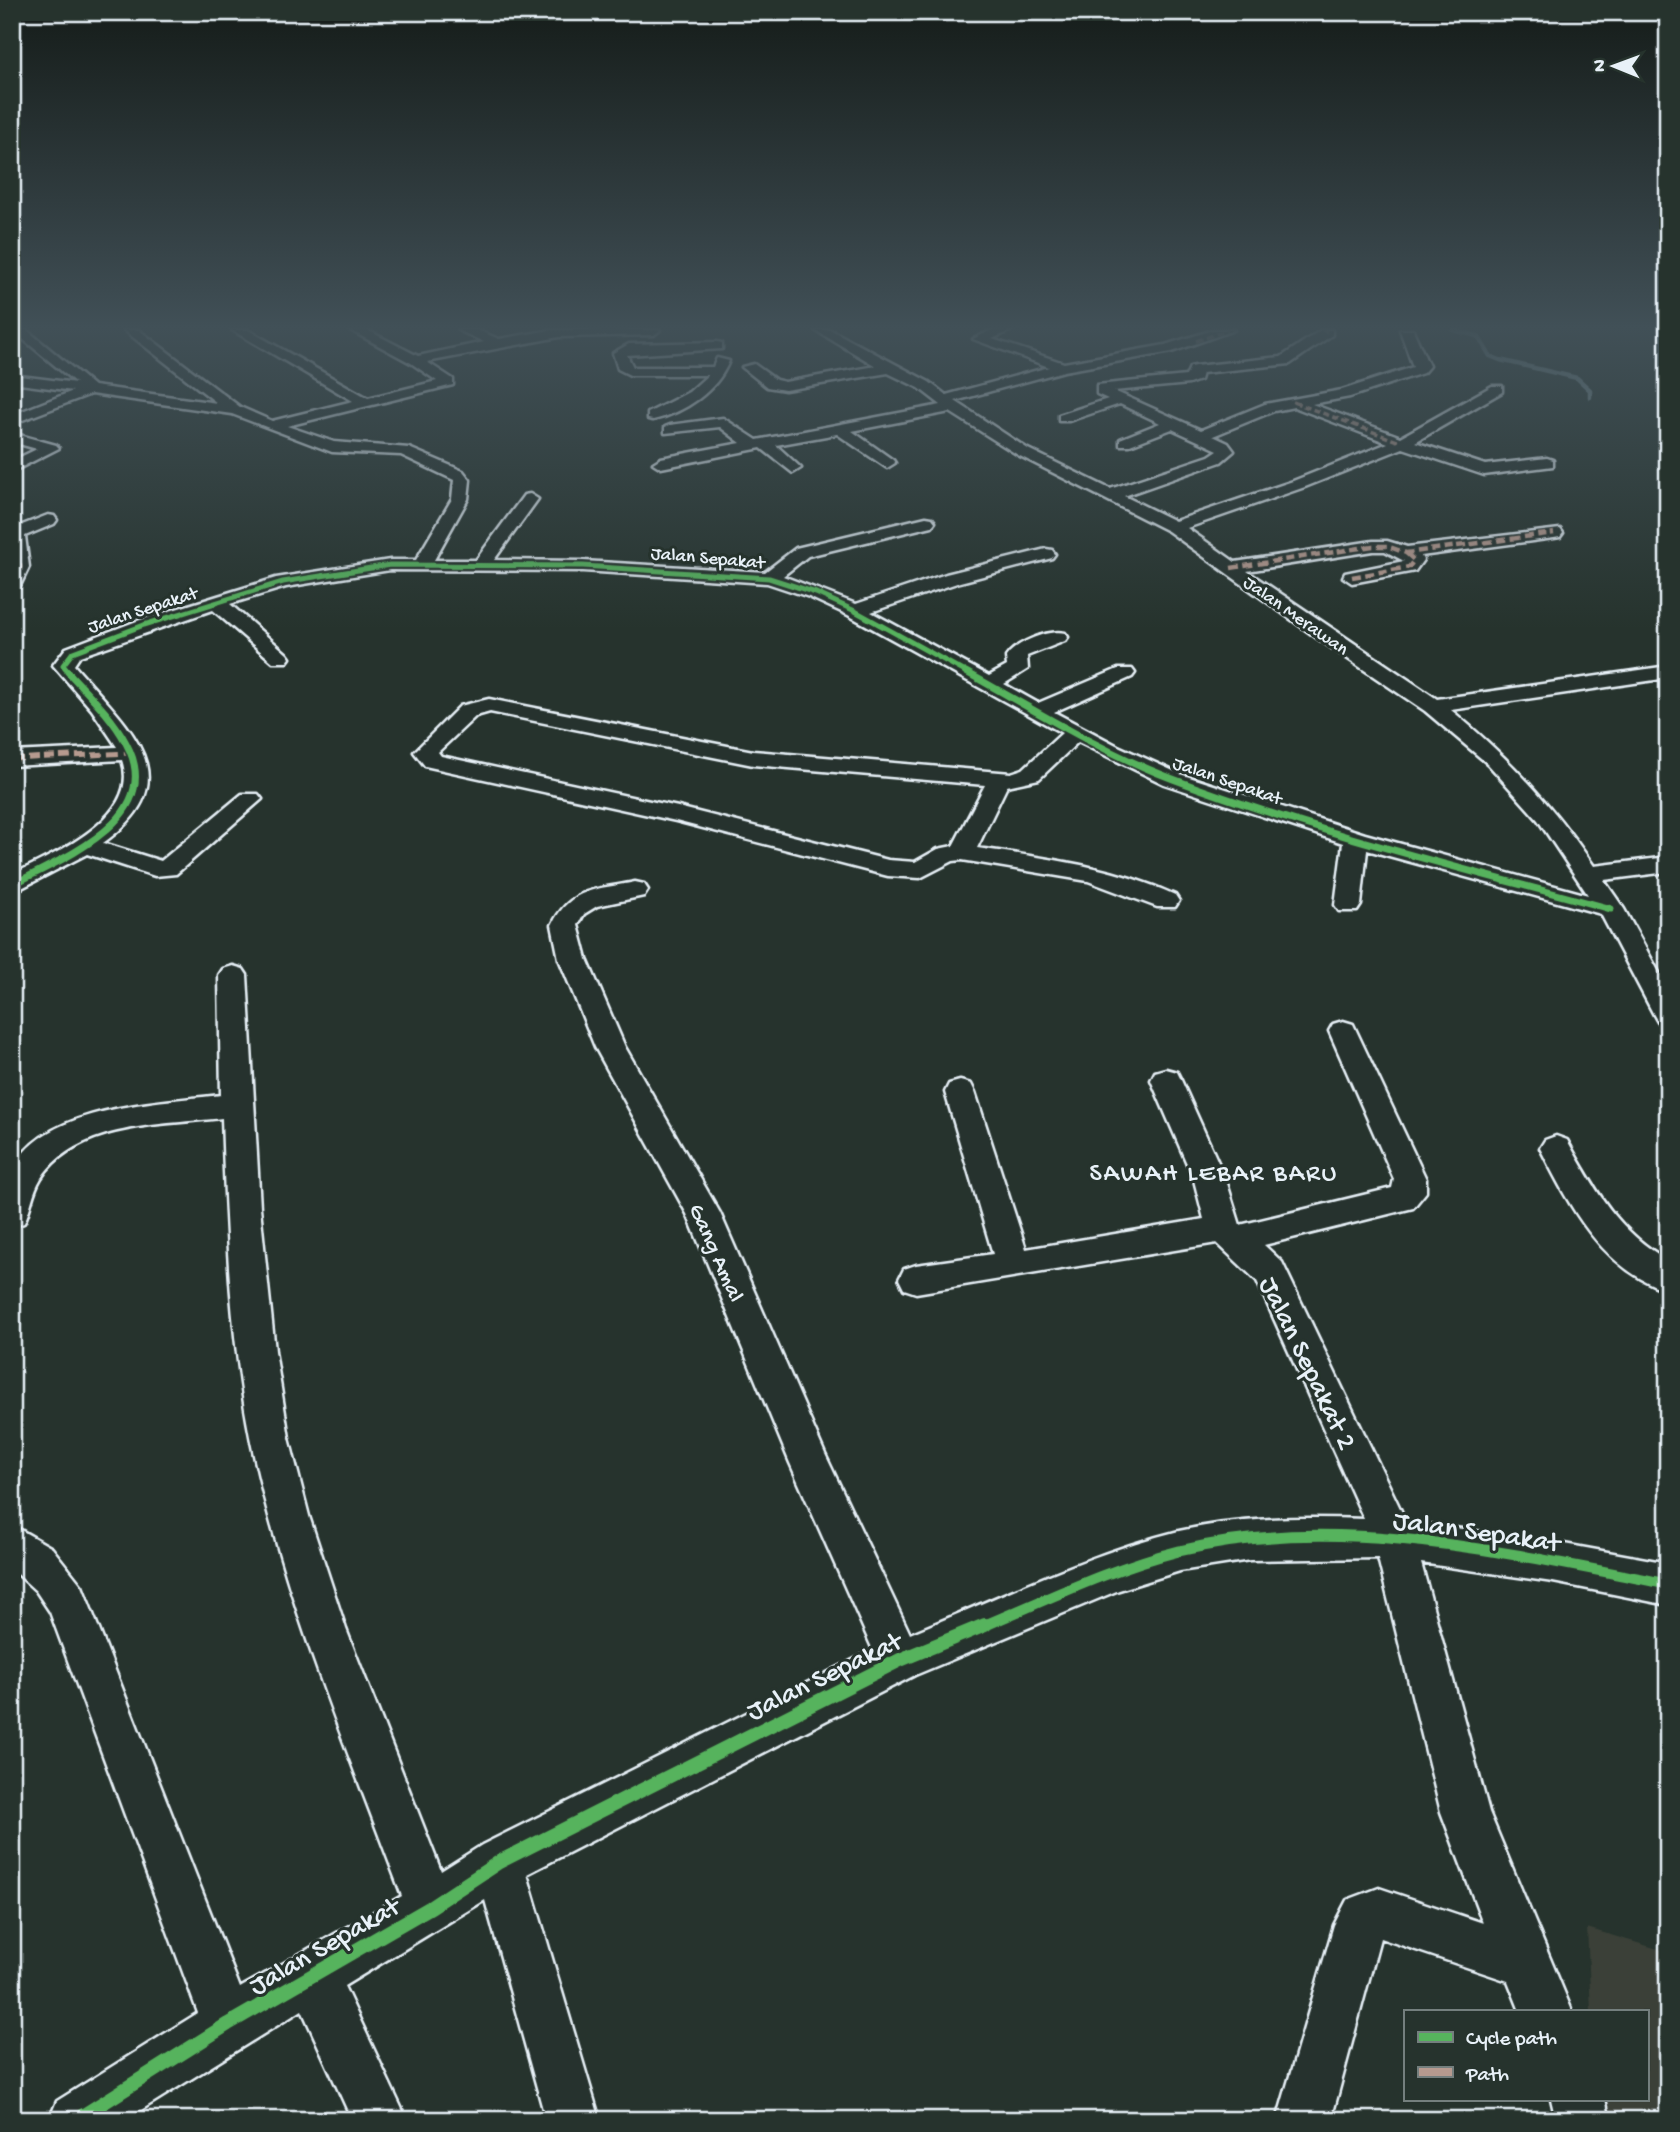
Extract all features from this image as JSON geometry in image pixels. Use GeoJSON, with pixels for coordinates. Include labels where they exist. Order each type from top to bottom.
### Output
{"type":"FeatureCollection","features":[{"type":"Feature","properties":{"kind":"street"},"geometry":{"type":"LineString","coordinates":[[281,429],[332,447],[404,450],[437,462],[457,474],[462,480],[460,499],[423,563]]}},
{"type":"Feature","properties":{"kind":"street"},"geometry":{"type":"LineString","coordinates":[[735,429],[793,468]]}},
{"type":"Feature","properties":{"kind":"street"},"geometry":{"type":"LineString","coordinates":[[661,463],[709,460],[760,445],[838,429]]}},
{"type":"Feature","properties":{"kind":"street"},"geometry":{"type":"LineString","coordinates":[[841,429],[887,463]]}},
{"type":"Feature","properties":{"kind":"street","name":"Jalan Merawan"},"geometry":{"type":"LineString","coordinates":[[989,429],[1023,452],[1174,527],[1433,706],[1496,758],[1525,789],[1588,874],[1611,909],[1668,1014]]}},
{"type":"Feature","properties":{"kind":"street"},"geometry":{"type":"LineString","coordinates":[[1125,442],[1157,429]]}},
{"type":"Feature","properties":{"kind":"street"},"geometry":{"type":"LineString","coordinates":[[1112,494],[1226,453],[1223,446],[1186,429]]}},
{"type":"Feature","properties":{"kind":"street"},"geometry":{"type":"LineString","coordinates":[[1199,436],[1214,429]]}},
{"type":"Feature","properties":{"kind":"street"},"geometry":{"type":"LineString","coordinates":[[1367,429],[1485,470],[1547,463]]}},
{"type":"Feature","properties":{"kind":"street"},"geometry":{"type":"LineString","coordinates":[[1174,527],[1287,488],[1429,429]]}},
{"type":"Feature","properties":{"kind":"street"},"geometry":{"type":"LineString","coordinates":[[12,437],[51,448],[12,467]]}},
{"type":"Feature","properties":{"kind":"street"},"geometry":{"type":"LineString","coordinates":[[482,564],[530,499]]}},
{"type":"Feature","properties":{"kind":"street"},"geometry":{"type":"LineString","coordinates":[[12,584],[19,575],[20,566],[14,534],[48,520]]}},
{"type":"Feature","properties":{"kind":"street"},"geometry":{"type":"LineString","coordinates":[[769,578],[802,552],[926,522]]}},
{"type":"Feature","properties":{"kind":"street"},"geometry":{"type":"LineString","coordinates":[[1406,553],[1554,533]]}},
{"type":"Feature","properties":{"kind":"street"},"geometry":{"type":"LineString","coordinates":[[1231,568],[1373,546],[1387,546],[1406,553],[1414,560],[1409,567],[1352,577]]}},
{"type":"Feature","properties":{"kind":"street"},"geometry":{"type":"LineString","coordinates":[[855,611],[953,578],[1046,554]]}},
{"type":"Feature","properties":{"kind":"street","name":"Jalan Sepakat"},"geometry":{"type":"LineString","coordinates":[[12,885],[83,845],[118,818],[133,797],[137,776],[129,753],[99,704],[63,665],[65,660],[88,644],[216,602],[304,578],[423,563],[690,570],[769,578],[816,593],[855,611],[991,683],[1076,732],[1142,766],[1184,783],[1356,839],[1611,909]]}},
{"type":"Feature","properties":{"kind":"street"},"geometry":{"type":"LineString","coordinates":[[216,602],[280,658]]}},
{"type":"Feature","properties":{"kind":"street"},"geometry":{"type":"LineString","coordinates":[[991,683],[1018,670],[1016,656],[1019,652],[1058,637]]}},
{"type":"Feature","properties":{"kind":"street"},"geometry":{"type":"LineString","coordinates":[[1433,706],[1668,672]]}},
{"type":"Feature","properties":{"kind":"street"},"geometry":{"type":"LineString","coordinates":[[1038,711],[1125,673]]}},
{"type":"Feature","properties":{"kind":"street"},"geometry":{"type":"LineString","coordinates":[[1076,732],[1031,775],[1021,779],[999,780],[753,758],[489,705],[468,711],[425,752],[433,761],[678,814],[712,825],[801,844],[896,870],[920,870],[947,854],[962,853],[1105,877],[1146,890],[1166,901]]}},
{"type":"Feature","properties":{"kind":"street"},"geometry":{"type":"LineString","coordinates":[[12,759],[129,753]]}},
{"type":"Feature","properties":{"kind":"street"},"geometry":{"type":"LineString","coordinates":[[962,853],[999,780]]}},
{"type":"Feature","properties":{"kind":"street"},"geometry":{"type":"LineString","coordinates":[[83,845],[155,868],[167,869],[250,799]]}},
{"type":"Feature","properties":{"kind":"street"},"geometry":{"type":"LineString","coordinates":[[1348,905],[1356,839]]}},
{"type":"Feature","properties":{"kind":"street"},"geometry":{"type":"LineString","coordinates":[[1588,874],[1668,864]]}},
{"type":"Feature","properties":{"kind":"street","name":"Gang Amal"},"geometry":{"type":"LineString","coordinates":[[635,890],[589,900],[573,909],[565,925],[573,959],[610,1046],[703,1213],[809,1463],[900,1660]]}},
{"type":"Feature","properties":{"kind":"street"},"geometry":{"type":"LineString","coordinates":[[233,975],[235,1105],[260,1387],[274,1458],[306,1578],[431,1907]]}},
{"type":"Feature","properties":{"kind":"street"},"geometry":{"type":"LineString","coordinates":[[916,1279],[1230,1234],[1401,1199],[1410,1192],[1410,1179],[1343,1031]]}},
{"type":"Feature","properties":{"kind":"street"},"geometry":{"type":"LineString","coordinates":[[1166,1080],[1210,1180],[1230,1234]]}},
{"type":"Feature","properties":{"kind":"street"},"geometry":{"type":"LineString","coordinates":[[960,1092],[1014,1265]]}},
{"type":"Feature","properties":{"kind":"street"},"geometry":{"type":"LineString","coordinates":[[12,1214],[26,1175],[40,1156],[66,1138],[99,1125],[235,1105]]}},
{"type":"Feature","properties":{"kind":"street"},"geometry":{"type":"LineString","coordinates":[[1556,1149],[1587,1209],[1609,1237],[1644,1265],[1668,1277]]}},
{"type":"Feature","properties":{"kind":"street","name":"Jalan Sepakat 2"},"geometry":{"type":"LineString","coordinates":[[1230,1234],[1270,1272],[1394,1539],[1465,1812],[1523,1961],[1546,2010]]}},
{"type":"Feature","properties":{"kind":"street","name":"Jalan Sepakat"},"geometry":{"type":"LineString","coordinates":[[76,2120],[228,2024],[431,1907],[499,1862],[900,1660],[1056,1594],[1180,1550],[1262,1539],[1394,1539],[1553,1562],[1668,1584]]}},
{"type":"Feature","properties":{"kind":"street"},"geometry":{"type":"LineString","coordinates":[[12,1545],[44,1568],[57,1582],[66,1601],[228,2024]]}},
{"type":"Feature","properties":{"kind":"street"},"geometry":{"type":"LineString","coordinates":[[499,1862],[573,2120]]}},
{"type":"Feature","properties":{"kind":"street"},"geometry":{"type":"LineString","coordinates":[[1304,2120],[1359,1925],[1364,1917],[1378,1913],[1523,1961]]}},
{"type":"Feature","properties":{"kind":"street"},"geometry":{"type":"LineString","coordinates":[[313,1977],[380,2120]]}},
{"type":"Feature","properties":{"kind":"street"},"geometry":{"type":"LineString","coordinates":[[1578,2100],[1583,2120]]}},
{"type":"Feature","properties":{"kind":"shaded area"},"geometry":{"type":"Polygon","coordinates":[[[1587,1928],[1668,1952],[1668,2120],[1596,2120],[1595,2100],[1648,2100],[1648,2010],[1591,2010],[1587,1928]]]}},
{"type":"Feature","properties":{"kind":"marked path"},"geometry":{"type":"LineString","coordinates":[[1367,429],[1400,442]]}},
{"type":"Feature","properties":{"kind":"marked path"},"geometry":{"type":"LineString","coordinates":[[12,584],[20,567],[16,533]]}},
{"type":"Feature","properties":{"kind":"marked path"},"geometry":{"type":"LineString","coordinates":[[1231,568],[1373,546],[1387,546],[1406,553],[1554,533]]}},
{"type":"Feature","properties":{"kind":"marked path"},"geometry":{"type":"LineString","coordinates":[[1352,577],[1409,567],[1414,560],[1406,553]]}},
{"type":"Feature","properties":{"kind":"marked path"},"geometry":{"type":"LineString","coordinates":[[12,759],[129,753]]}},
{"type":"Feature","properties":{"kind":"cycle path"},"geometry":{"type":"LineString","coordinates":[[12,885],[65,857],[103,832],[131,803],[137,787],[136,766],[120,733],[100,705],[63,665],[73,652],[144,625],[283,582],[390,565],[583,566],[712,572],[769,578],[816,593],[855,611],[1110,751],[1172,779],[1356,839],[1611,909]]}},
{"type":"Feature","properties":{"kind":"cycle path"},"geometry":{"type":"LineString","coordinates":[[76,2120],[228,2024],[431,1907],[499,1862],[900,1660],[1118,1570],[1180,1551],[1250,1540],[1309,1537],[1394,1539],[1553,1562],[1668,1584]]}},
{"type":"Feature","properties":{"kind":"district","name":"SAWAH LEBAR BARU"},"geometry":{"type":"Point","coordinates":[1214,1171]}}]}
